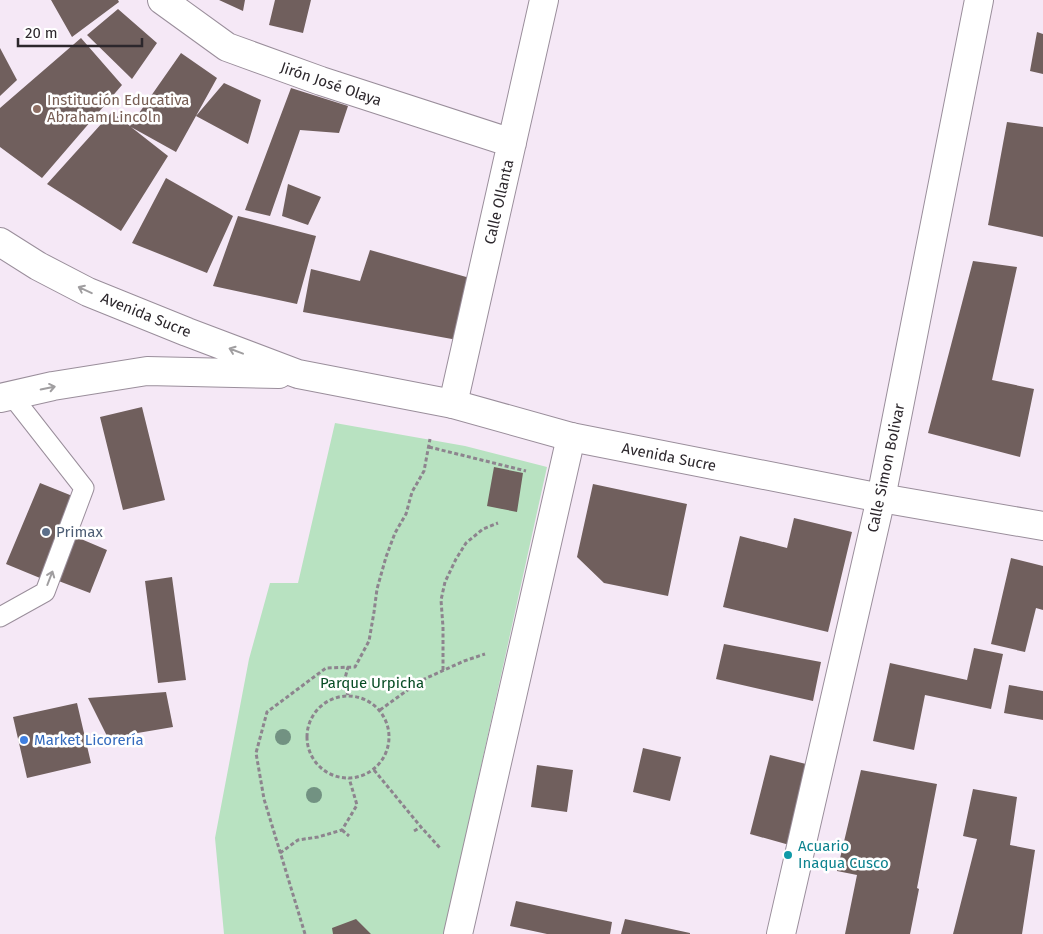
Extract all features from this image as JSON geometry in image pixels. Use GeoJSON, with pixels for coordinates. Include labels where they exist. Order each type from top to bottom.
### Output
{"type":"FeatureCollection","features":[{"type":"Feature","properties":{"kind":"street","name":"Jirón José Olaya"},"geometry":{"type":"LineString","coordinates":[[162,0],[227,47],[321,82],[512,143]]}},
{"type":"Feature","properties":{"kind":"street","name":"Calle Ollanta"},"geometry":{"type":"LineString","coordinates":[[454,404],[544,0]]}},
{"type":"Feature","properties":{"kind":"street","name":"Calle Simon Bolivar"},"geometry":{"type":"LineString","coordinates":[[781,934],[881,498],[979,0]]}},
{"type":"Feature","properties":{"kind":"street","name":"Avenida Sucre"},"geometry":{"type":"LineString","coordinates":[[0,242],[38,266],[88,292],[298,374]]}},
{"type":"Feature","properties":{"kind":"street","name":"Avenida Sucre"},"geometry":{"type":"LineString","coordinates":[[6,397],[53,386],[147,371],[298,374],[454,404],[571,437],[881,498],[1043,526]]}},
{"type":"Feature","properties":{"kind":"street"},"geometry":{"type":"LineString","coordinates":[[458,934],[571,437]]}},
{"type":"Feature","properties":{"kind":"lane"},"geometry":{"type":"LineString","coordinates":[[0,617],[44,592],[84,488],[6,397]]}},
{"type":"Feature","properties":{"kind":"path"},"geometry":{"type":"LineString","coordinates":[[305,934],[264,799],[256,753],[267,712],[326,668],[354,666],[369,641],[377,589],[386,558],[395,533],[406,514],[412,492],[424,470],[430,440]]}},
{"type":"Feature","properties":{"kind":"path"},"geometry":{"type":"LineString","coordinates":[[443,670],[441,600],[445,582],[466,543],[483,529],[498,523]]}},
{"type":"Feature","properties":{"kind":"path"},"geometry":{"type":"LineString","coordinates":[[380,710],[420,681],[443,670],[489,653]]}},
{"type":"Feature","properties":{"kind":"path"},"geometry":{"type":"LineString","coordinates":[[348,667],[344,682],[348,695]]}},
{"type":"Feature","properties":{"kind":"path"},"geometry":{"type":"LineString","coordinates":[[348,695],[356,696],[370,701],[380,710],[387,721],[390,734],[388,748],[383,760],[374,770],[361,776],[349,778],[334,776],[322,769],[313,759],[307,746],[306,732],[310,719],[318,708],[329,699],[348,695]]}},
{"type":"Feature","properties":{"kind":"path"},"geometry":{"type":"LineString","coordinates":[[374,770],[444,853]]}},
{"type":"Feature","properties":{"kind":"path"},"geometry":{"type":"LineString","coordinates":[[280,853],[298,840],[318,837],[342,830],[357,805],[349,778]]}},
{"type":"Feature","properties":{"kind":"path"},"geometry":{"type":"LineString","coordinates":[[414,831],[421,827]]}},
{"type":"Feature","properties":{"kind":"path"},"geometry":{"type":"LineString","coordinates":[[342,830],[349,836]]}},
{"type":"Feature","properties":{"kind":"green space","name":"Parque Urpicha"},"geometry":{"type":"Polygon","coordinates":[[[335,423],[465,446],[547,467],[444,934],[224,934],[215,838],[249,659],[270,583],[298,583],[335,423]]]}},
{"type":"Feature","properties":{"kind":"building"},"geometry":{"type":"Polygon","coordinates":[[[51,0],[118,0],[119,2],[72,37],[51,0]]]}},
{"type":"Feature","properties":{"kind":"building"},"geometry":{"type":"Polygon","coordinates":[[[219,0],[245,0],[243,11],[219,0]]]}},
{"type":"Feature","properties":{"kind":"building"},"geometry":{"type":"Polygon","coordinates":[[[275,0],[311,0],[303,33],[269,25],[275,0]]]}},
{"type":"Feature","properties":{"kind":"building"},"geometry":{"type":"Polygon","coordinates":[[[118,9],[157,43],[132,79],[87,35],[118,9]]]}},
{"type":"Feature","properties":{"kind":"building"},"geometry":{"type":"Polygon","coordinates":[[[1037,32],[1043,34],[1043,74],[1030,71],[1037,32]]]}},
{"type":"Feature","properties":{"kind":"building"},"geometry":{"type":"Polygon","coordinates":[[[81,38],[122,85],[42,178],[0,147],[0,108],[81,38]]]}},
{"type":"Feature","properties":{"kind":"building"},"geometry":{"type":"Polygon","coordinates":[[[0,48],[17,80],[0,96],[0,48]]]}},
{"type":"Feature","properties":{"kind":"building"},"geometry":{"type":"Polygon","coordinates":[[[181,53],[217,78],[176,152],[131,127],[168,156],[121,231],[47,184],[112,112],[130,126],[181,53]]]}},
{"type":"Feature","properties":{"kind":"building"},"geometry":{"type":"Polygon","coordinates":[[[224,83],[261,100],[248,144],[196,116],[224,83]]]}},
{"type":"Feature","properties":{"kind":"building"},"geometry":{"type":"Polygon","coordinates":[[[291,88],[348,106],[339,133],[300,130],[270,216],[245,210],[291,88]]]}},
{"type":"Feature","properties":{"kind":"building"},"geometry":{"type":"Polygon","coordinates":[[[1007,122],[1043,127],[1043,237],[988,225],[1007,122]]]}},
{"type":"Feature","properties":{"kind":"building"},"geometry":{"type":"Polygon","coordinates":[[[166,178],[233,216],[207,273],[132,243],[166,178]]]}},
{"type":"Feature","properties":{"kind":"building"},"geometry":{"type":"Polygon","coordinates":[[[288,184],[321,197],[308,225],[282,216],[288,184]]]}},
{"type":"Feature","properties":{"kind":"building"},"geometry":{"type":"Polygon","coordinates":[[[238,216],[316,236],[297,304],[213,286],[238,216]]]}},
{"type":"Feature","properties":{"kind":"building"},"geometry":{"type":"Polygon","coordinates":[[[370,250],[477,280],[463,341],[303,312],[311,269],[360,281],[370,250]]]}},
{"type":"Feature","properties":{"kind":"building"},"geometry":{"type":"Polygon","coordinates":[[[973,261],[1017,267],[992,380],[1034,389],[1020,457],[928,433],[973,261]]]}},
{"type":"Feature","properties":{"kind":"building"},"geometry":{"type":"Polygon","coordinates":[[[142,407],[165,500],[123,510],[100,417],[142,407]]]}},
{"type":"Feature","properties":{"kind":"building"},"geometry":{"type":"Polygon","coordinates":[[[494,467],[523,473],[517,512],[487,506],[494,467]]]}},
{"type":"Feature","properties":{"kind":"building"},"geometry":{"type":"Polygon","coordinates":[[[40,483],[75,497],[40,578],[6,564],[40,483]]]}},
{"type":"Feature","properties":{"kind":"building"},"geometry":{"type":"Polygon","coordinates":[[[593,484],[687,504],[668,596],[604,583],[577,557],[593,484]]]}},
{"type":"Feature","properties":{"kind":"building"},"geometry":{"type":"Polygon","coordinates":[[[794,518],[852,532],[828,632],[723,607],[740,536],[787,548],[794,518]]]}},
{"type":"Feature","properties":{"kind":"building"},"geometry":{"type":"Polygon","coordinates":[[[74,536],[107,550],[90,593],[56,580],[74,536]]]}},
{"type":"Feature","properties":{"kind":"building"},"geometry":{"type":"Polygon","coordinates":[[[1011,558],[1043,566],[1043,610],[1036,608],[1025,652],[991,644],[1011,558]]]}},
{"type":"Feature","properties":{"kind":"building"},"geometry":{"type":"Polygon","coordinates":[[[172,577],[186,680],[158,683],[145,581],[172,577]]]}},
{"type":"Feature","properties":{"kind":"building"},"geometry":{"type":"Polygon","coordinates":[[[724,644],[821,662],[813,701],[716,679],[724,644]]]}},
{"type":"Feature","properties":{"kind":"building"},"geometry":{"type":"Polygon","coordinates":[[[974,648],[1003,654],[991,709],[925,695],[914,750],[873,741],[890,663],[967,680],[974,648]]]}},
{"type":"Feature","properties":{"kind":"building"},"geometry":{"type":"Polygon","coordinates":[[[1009,685],[1043,691],[1043,720],[1004,713],[1009,685]]]}},
{"type":"Feature","properties":{"kind":"building"},"geometry":{"type":"Polygon","coordinates":[[[166,692],[173,727],[108,738],[88,698],[166,692]]]}},
{"type":"Feature","properties":{"kind":"building"},"geometry":{"type":"Polygon","coordinates":[[[77,703],[91,763],[27,778],[13,717],[77,703]]]}},
{"type":"Feature","properties":{"kind":"building"},"geometry":{"type":"Polygon","coordinates":[[[643,748],[681,757],[670,801],[633,792],[643,748]]]}},
{"type":"Feature","properties":{"kind":"building"},"geometry":{"type":"Polygon","coordinates":[[[770,755],[814,766],[793,846],[750,834],[770,755]]]}},
{"type":"Feature","properties":{"kind":"building"},"geometry":{"type":"Polygon","coordinates":[[[537,765],[573,770],[567,812],[531,807],[537,765]]]}},
{"type":"Feature","properties":{"kind":"building"},"geometry":{"type":"Polygon","coordinates":[[[861,770],[937,784],[910,934],[845,934],[857,875],[837,871],[861,770]]]}},
{"type":"Feature","properties":{"kind":"building"},"geometry":{"type":"Polygon","coordinates":[[[973,789],[1017,797],[1010,845],[1035,850],[1022,934],[953,934],[977,839],[963,836],[973,789]]]}},
{"type":"Feature","properties":{"kind":"building"},"geometry":{"type":"Polygon","coordinates":[[[516,901],[612,922],[610,934],[547,934],[510,926],[516,901]]]}},
{"type":"Feature","properties":{"kind":"building"},"geometry":{"type":"Polygon","coordinates":[[[356,919],[371,934],[333,934],[332,928],[356,919]]]}},
{"type":"Feature","properties":{"kind":"building"},"geometry":{"type":"Polygon","coordinates":[[[625,919],[690,933],[690,934],[621,934],[625,919]]]}},
{"type":"Feature","properties":{"kind":"place","name":"Institución Educativa Abraham Lincoln"},"geometry":{"type":"Point","coordinates":[37,109]}},
{"type":"Feature","properties":{"kind":"place","name":"Primax"},"geometry":{"type":"Point","coordinates":[46,532]}},
{"type":"Feature","properties":{"kind":"place","name":"Market Licorería"},"geometry":{"type":"Point","coordinates":[24,740]}},
{"type":"Feature","properties":{"kind":"place","name":"Acuario Inaqua Cusco"},"geometry":{"type":"Point","coordinates":[788,855]}}]}
